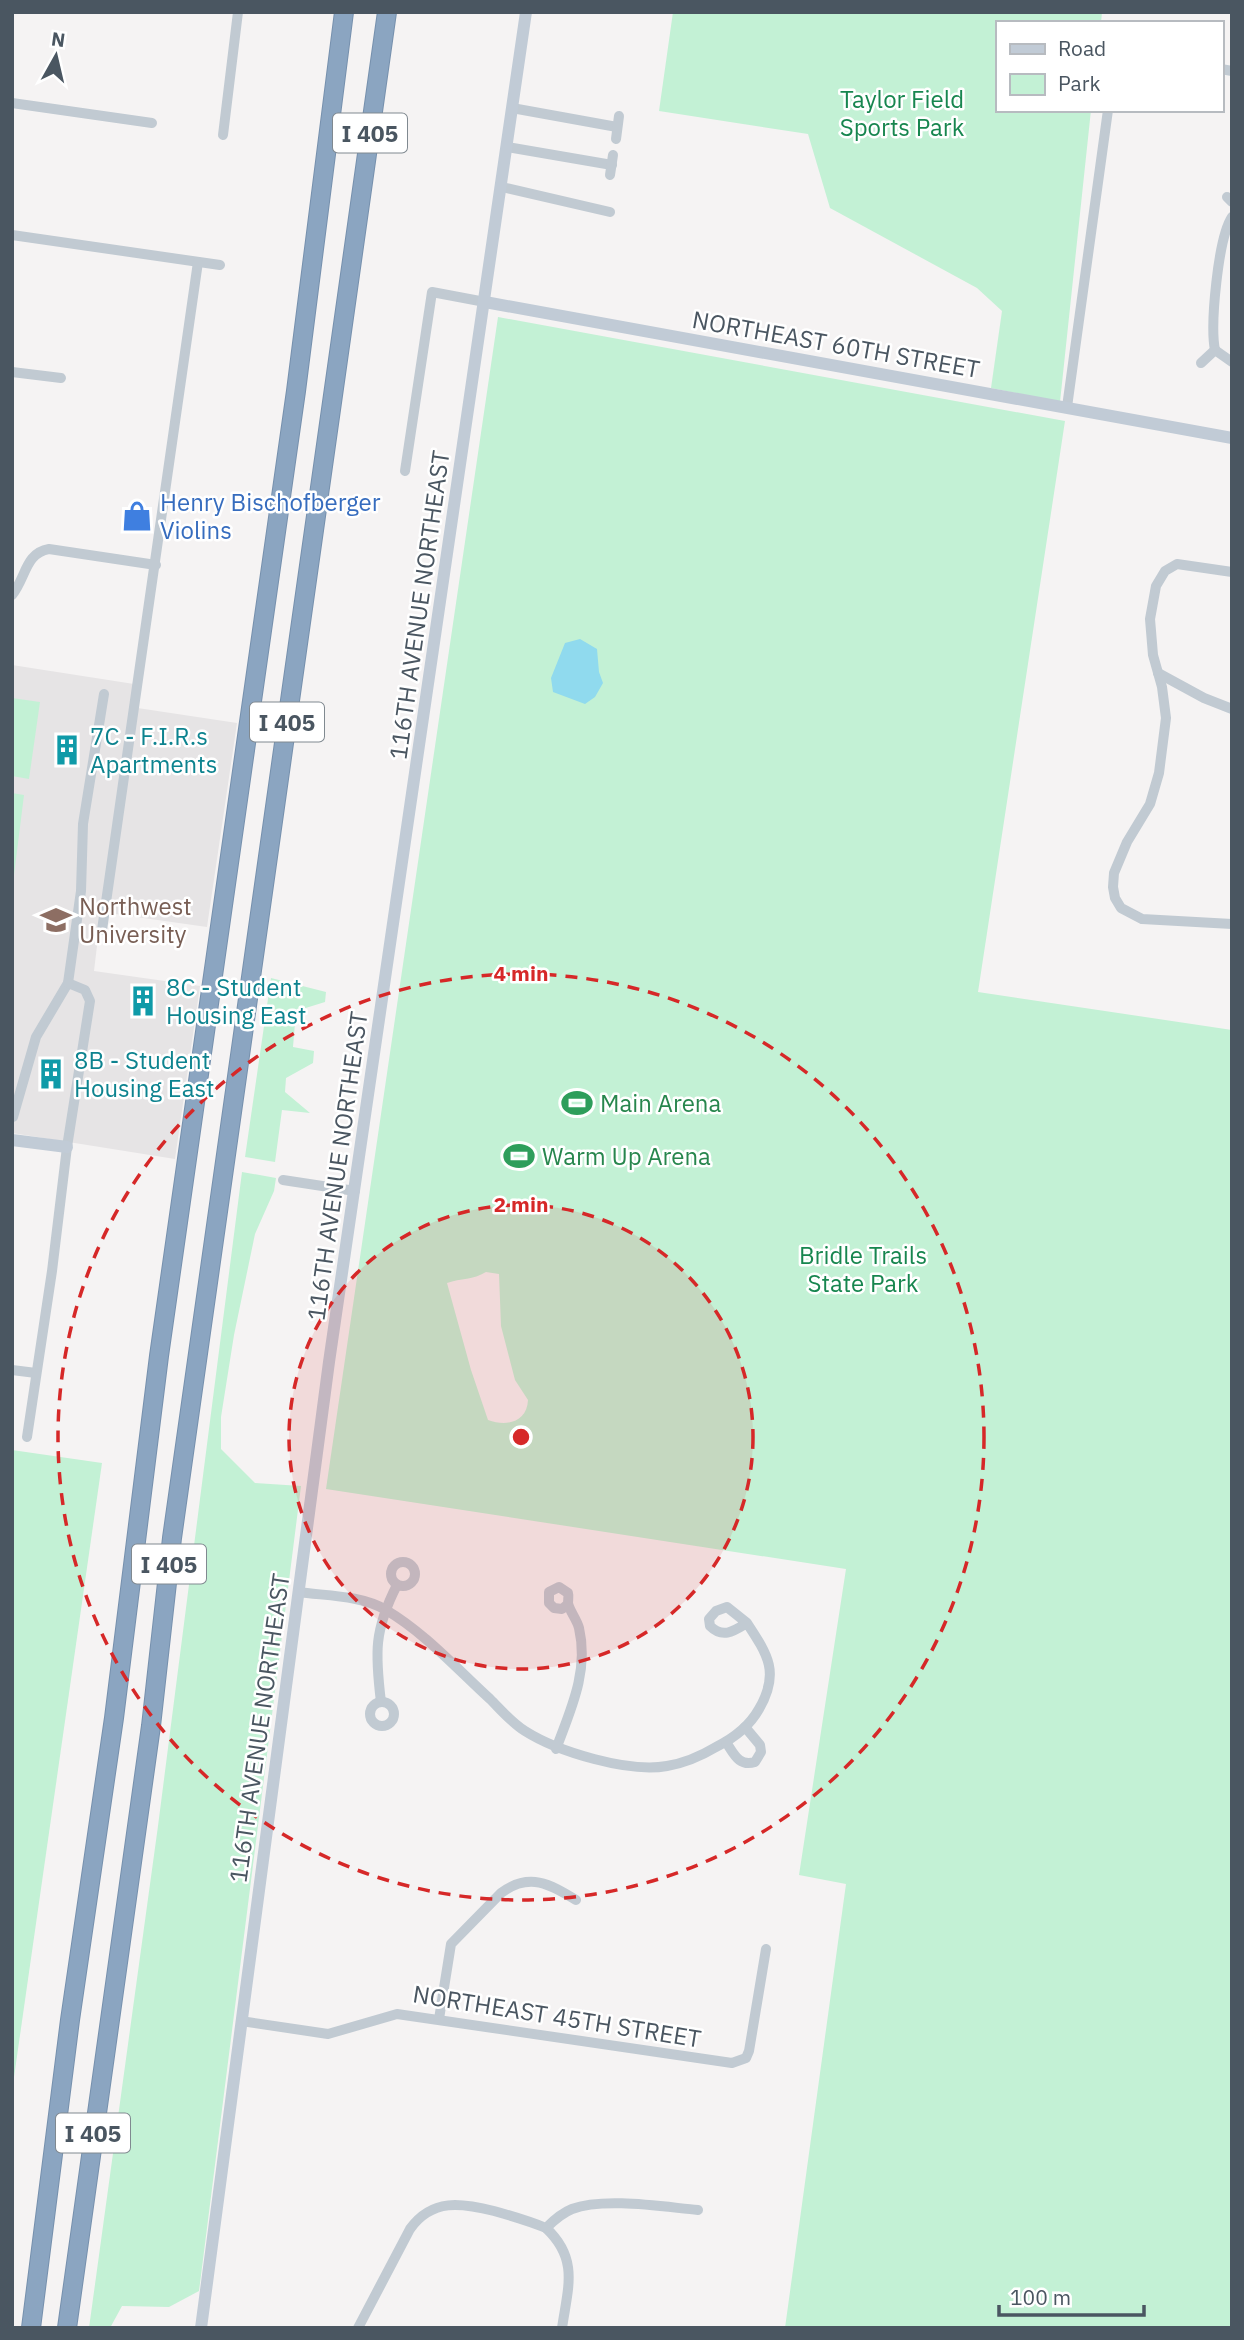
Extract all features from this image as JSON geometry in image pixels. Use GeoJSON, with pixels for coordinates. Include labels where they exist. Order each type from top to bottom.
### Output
{"type":"FeatureCollection","features":[{"type":"Feature","properties":{"kind":"highway","name":"I 405"},"geometry":{"type":"LineString","coordinates":[[31,2328],[70,2020],[114,1718],[159,1356],[296,391],[344,12]]}},
{"type":"Feature","properties":{"kind":"highway","name":"I 405"},"geometry":{"type":"LineString","coordinates":[[67,2328],[151,1726],[172,1538],[387,12]]}},
{"type":"Feature","properties":{"kind":"street"},"geometry":{"type":"LineString","coordinates":[[223,135],[238,12]]}},
{"type":"Feature","properties":{"kind":"street","name":"116TH AVENUE NORTHEAST"},"geometry":{"type":"LineString","coordinates":[[201,2328],[298,1592],[526,12]]}},
{"type":"Feature","properties":{"kind":"street"},"geometry":{"type":"LineString","coordinates":[[12,103],[152,122]]}},
{"type":"Feature","properties":{"kind":"street"},"geometry":{"type":"LineString","coordinates":[[512,108],[618,122],[616,139]]}},
{"type":"Feature","properties":{"kind":"street"},"geometry":{"type":"LineString","coordinates":[[1067,407],[1108,112]]}},
{"type":"Feature","properties":{"kind":"street"},"geometry":{"type":"LineString","coordinates":[[507,147],[612,165]]}},
{"type":"Feature","properties":{"kind":"street"},"geometry":{"type":"LineString","coordinates":[[502,187],[611,212]]}},
{"type":"Feature","properties":{"kind":"street"},"geometry":{"type":"LineString","coordinates":[[1215,350],[1213,322],[1225,232],[1232,217]]}},
{"type":"Feature","properties":{"kind":"street"},"geometry":{"type":"LineString","coordinates":[[12,235],[220,265]]}},
{"type":"Feature","properties":{"kind":"street"},"geometry":{"type":"LineString","coordinates":[[102,930],[198,262]]}},
{"type":"Feature","properties":{"kind":"street","name":"NORTHEAST 60TH STREET"},"geometry":{"type":"LineString","coordinates":[[405,471],[432,292],[1232,438]]}},
{"type":"Feature","properties":{"kind":"street"},"geometry":{"type":"LineString","coordinates":[[1215,350],[1232,362]]}},
{"type":"Feature","properties":{"kind":"street"},"geometry":{"type":"LineString","coordinates":[[1201,363],[1215,350]]}},
{"type":"Feature","properties":{"kind":"street"},"geometry":{"type":"LineString","coordinates":[[12,372],[61,378]]}},
{"type":"Feature","properties":{"kind":"street"},"geometry":{"type":"LineString","coordinates":[[12,594],[18,588],[31,557],[39,551],[49,549],[156,565]]}},
{"type":"Feature","properties":{"kind":"street"},"geometry":{"type":"LineString","coordinates":[[1232,572],[1177,564],[1165,571],[1156,586],[1150,620],[1153,654],[1163,687],[1166,718],[1160,773],[1150,804],[1127,842],[1114,873],[1113,887],[1121,908],[1142,919],[1232,923]]}},
{"type":"Feature","properties":{"kind":"street"},"geometry":{"type":"LineString","coordinates":[[1158,673],[1204,698],[1232,709]]}},
{"type":"Feature","properties":{"kind":"street"},"geometry":{"type":"LineString","coordinates":[[13,1117],[36,1037],[68,983],[81,891],[83,824],[104,694]]}},
{"type":"Feature","properties":{"kind":"street"},"geometry":{"type":"LineString","coordinates":[[27,1437],[90,1001],[85,990],[68,983]]}},
{"type":"Feature","properties":{"kind":"street"},"geometry":{"type":"LineString","coordinates":[[12,1140],[67,1147]]}},
{"type":"Feature","properties":{"kind":"street"},"geometry":{"type":"LineString","coordinates":[[283,1180],[355,1191]]}},
{"type":"Feature","properties":{"kind":"street"},"geometry":{"type":"LineString","coordinates":[[12,1370],[36,1373]]}},
{"type":"Feature","properties":{"kind":"street"},"geometry":{"type":"LineString","coordinates":[[381,1702],[376,1656],[379,1628],[397,1585]]}},
{"type":"Feature","properties":{"kind":"street"},"geometry":{"type":"LineString","coordinates":[[298,1592],[367,1602],[385,1609],[434,1647],[523,1730],[556,1749],[634,1766],[665,1767],[696,1759],[737,1736],[758,1712],[771,1681],[770,1667],[766,1653],[747,1623]]}},
{"type":"Feature","properties":{"kind":"street"},"geometry":{"type":"LineString","coordinates":[[556,1749],[575,1699],[582,1665],[579,1627],[568,1604]]}},
{"type":"Feature","properties":{"kind":"street"},"geometry":{"type":"LineString","coordinates":[[726,1742],[739,1761],[747,1764],[755,1762],[761,1752],[760,1745],[745,1727]]}},
{"type":"Feature","properties":{"kind":"street"},"geometry":{"type":"LineString","coordinates":[[439,2019],[451,1944],[501,1893],[521,1882],[541,1883],[576,1900]]}},
{"type":"Feature","properties":{"kind":"street","name":"NORTHEAST 45TH STREET"},"geometry":{"type":"LineString","coordinates":[[241,2021],[328,2034],[390,2014],[732,2063],[743,2060],[750,2051],[766,1950]]}},
{"type":"Feature","properties":{"kind":"street"},"geometry":{"type":"LineString","coordinates":[[358,2328],[410,2229],[417,2220],[438,2206],[452,2203],[528,2221],[546,2228],[559,2240],[569,2266],[562,2328]]}},
{"type":"Feature","properties":{"kind":"street"},"geometry":{"type":"LineString","coordinates":[[546,2228],[570,2210],[586,2205],[651,2205],[698,2210]]}},
{"type":"Feature","properties":{"kind":"shaded area","name":"Northwest University"},"geometry":{"type":"Polygon","coordinates":[[[12,665],[134,684],[131,707],[237,723],[207,927],[101,912],[94,971],[200,986],[175,1159],[12,1133],[12,665]]]}},
{"type":"Feature","properties":{"kind":"green space","name":"Taylor Field Sports Park"},"geometry":{"type":"Polygon","coordinates":[[[673,12],[1102,12],[1101,21],[996,21],[996,112],[1091,112],[1060,402],[991,388],[1002,311],[977,288],[830,208],[808,134],[659,111],[673,12]]]}},
{"type":"Feature","properties":{"kind":"green space","name":"Bridle Trails State Park"},"geometry":{"type":"Polygon","coordinates":[[[498,317],[1065,421],[978,992],[1232,1030],[1232,2328],[785,2328],[846,1884],[799,1875],[846,1569],[326,1489],[498,317]],[[486,1272],[447,1283],[488,1420],[509,1423],[520,1418],[528,1400],[515,1380],[501,1326],[499,1274],[486,1272]]]}},
{"type":"Feature","properties":{"kind":"green space"},"geometry":{"type":"Polygon","coordinates":[[[12,698],[40,702],[29,779],[12,776],[12,698]]]}},
{"type":"Feature","properties":{"kind":"green space"},"geometry":{"type":"Polygon","coordinates":[[[12,793],[24,795],[12,891],[12,793]]]}},
{"type":"Feature","properties":{"kind":"green space"},"geometry":{"type":"Polygon","coordinates":[[[271,978],[326,992],[325,1002],[296,1011],[293,1047],[314,1051],[313,1063],[286,1078],[285,1092],[310,1113],[282,1110],[275,1162],[245,1157],[271,978]]]}},
{"type":"Feature","properties":{"kind":"green space"},"geometry":{"type":"Polygon","coordinates":[[[242,1172],[276,1178],[274,1191],[255,1234],[234,1335],[221,1417],[221,1449],[255,1483],[301,1486],[199,2291],[169,2307],[122,2306],[110,2328],[89,2328],[158,1826],[242,1172]]]}},
{"type":"Feature","properties":{"kind":"green space"},"geometry":{"type":"Polygon","coordinates":[[[12,1450],[102,1463],[12,2091],[12,1450]]]}},
{"type":"Feature","properties":{"kind":"water"},"geometry":{"type":"Polygon","coordinates":[[[580,639],[597,649],[603,683],[595,697],[585,704],[553,692],[551,678],[565,643],[580,639]]]}},
{"type":"Feature","properties":{"kind":"place","name":"Henry Bischofberger Violins"},"geometry":{"type":"Point","coordinates":[137,516]}},
{"type":"Feature","properties":{"kind":"place","name":"7C - F.I.R.s Apartments"},"geometry":{"type":"Point","coordinates":[67,750]}},
{"type":"Feature","properties":{"kind":"place","name":"Northwest University"},"geometry":{"type":"Point","coordinates":[56,920]}},
{"type":"Feature","properties":{"kind":"place","name":"8C - Student Housing East"},"geometry":{"type":"Point","coordinates":[143,1001]}},
{"type":"Feature","properties":{"kind":"place","name":"8B - Student Housing East"},"geometry":{"type":"Point","coordinates":[51,1074]}},
{"type":"Feature","properties":{"kind":"place","name":"Main Arena"},"geometry":{"type":"Point","coordinates":[577,1103]}},
{"type":"Feature","properties":{"kind":"place","name":"Warm Up Arena"},"geometry":{"type":"Point","coordinates":[519,1156]}}]}
